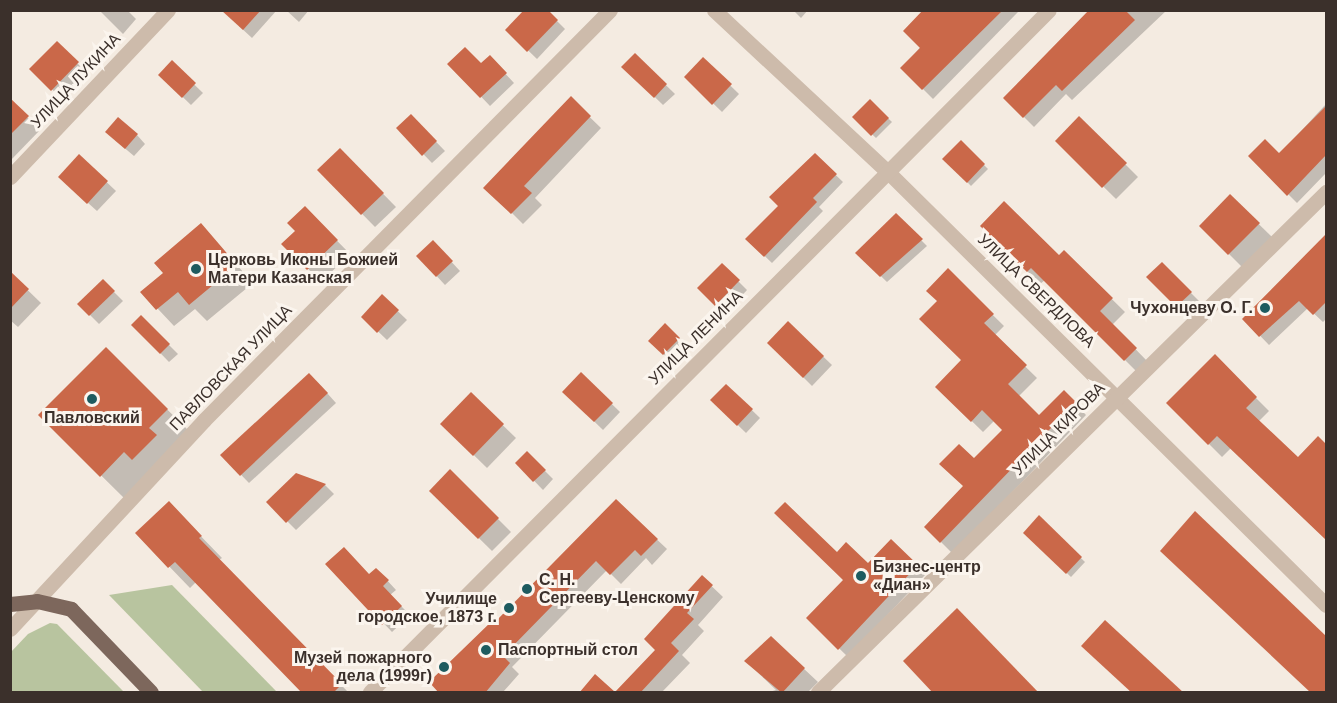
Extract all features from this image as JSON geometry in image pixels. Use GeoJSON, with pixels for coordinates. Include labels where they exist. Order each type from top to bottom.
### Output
{"type":"FeatureCollection","features":[{"type":"Feature","properties":{"kind":"main road"},"geometry":{"type":"LineString","coordinates":[[10,604],[37,601],[71,609],[152,693]]}},
{"type":"Feature","properties":{"kind":"street","name":"УЛИЦА ЛУКИНА"},"geometry":{"type":"LineString","coordinates":[[10,177],[168,10]]}},
{"type":"Feature","properties":{"kind":"street","name":"ПАВЛОВСКАЯ УЛИЦА"},"geometry":{"type":"LineString","coordinates":[[10,629],[204,420],[610,10]]}},
{"type":"Feature","properties":{"kind":"street","name":"УЛИЦА СВЕРДЛОВА"},"geometry":{"type":"LineString","coordinates":[[714,10],[888,172],[1326,605]]}},
{"type":"Feature","properties":{"kind":"street","name":"УЛИЦА ЛЕНИНА"},"geometry":{"type":"LineString","coordinates":[[370,693],[1049,10]]}},
{"type":"Feature","properties":{"kind":"street","name":"УЛИЦА КИРОВА"},"geometry":{"type":"LineString","coordinates":[[818,693],[1326,192]]}},
{"type":"Feature","properties":{"kind":"green space"},"geometry":{"type":"Polygon","coordinates":[[[172,585],[277,692],[203,692],[109,595],[172,585]]]}},
{"type":"Feature","properties":{"kind":"green space"},"geometry":{"type":"Polygon","coordinates":[[[50,623],[57,624],[124,692],[11,692],[11,652],[28,634],[50,623]]]}},
{"type":"Feature","properties":{"kind":"building"},"geometry":{"type":"Polygon","coordinates":[[[221,10],[261,10],[243,30],[221,10]]]}},
{"type":"Feature","properties":{"kind":"building"},"geometry":{"type":"Polygon","coordinates":[[[524,10],[548,10],[558,20],[527,52],[505,30],[524,10]]]}},
{"type":"Feature","properties":{"kind":"building"},"geometry":{"type":"Polygon","coordinates":[[[923,10],[1003,10],[922,90],[900,68],[920,48],[903,31],[923,10]]]}},
{"type":"Feature","properties":{"kind":"building"},"geometry":{"type":"Polygon","coordinates":[[[1089,10],[1125,10],[1135,20],[1062,91],[1056,85],[1023,118],[1003,98],[1089,10]]]}},
{"type":"Feature","properties":{"kind":"building"},"geometry":{"type":"Polygon","coordinates":[[[57,41],[79,62],[51,91],[29,69],[57,41]]]}},
{"type":"Feature","properties":{"kind":"building"},"geometry":{"type":"Polygon","coordinates":[[[465,47],[481,63],[490,55],[507,73],[480,98],[447,64],[465,47]]]}},
{"type":"Feature","properties":{"kind":"building"},"geometry":{"type":"Polygon","coordinates":[[[635,53],[667,84],[654,98],[621,67],[635,53]]]}},
{"type":"Feature","properties":{"kind":"building"},"geometry":{"type":"Polygon","coordinates":[[[703,57],[732,84],[712,105],[684,77],[703,57]]]}},
{"type":"Feature","properties":{"kind":"building"},"geometry":{"type":"Polygon","coordinates":[[[172,60],[196,83],[182,98],[158,75],[172,60]]]}},
{"type":"Feature","properties":{"kind":"building"},"geometry":{"type":"Polygon","coordinates":[[[571,96],[591,116],[524,186],[532,193],[511,214],[483,188],[571,96]]]}},
{"type":"Feature","properties":{"kind":"building"},"geometry":{"type":"Polygon","coordinates":[[[10,98],[29,116],[10,135],[10,98]]]}},
{"type":"Feature","properties":{"kind":"building"},"geometry":{"type":"Polygon","coordinates":[[[870,99],[889,118],[871,136],[852,117],[870,99]]]}},
{"type":"Feature","properties":{"kind":"building"},"geometry":{"type":"Polygon","coordinates":[[[1326,106],[1326,155],[1287,196],[1248,156],[1265,139],[1279,153],[1326,106]]]}},
{"type":"Feature","properties":{"kind":"building"},"geometry":{"type":"Polygon","coordinates":[[[411,114],[437,141],[422,156],[396,128],[411,114]]]}},
{"type":"Feature","properties":{"kind":"building"},"geometry":{"type":"Polygon","coordinates":[[[1079,116],[1127,163],[1102,188],[1055,141],[1079,116]]]}},
{"type":"Feature","properties":{"kind":"building"},"geometry":{"type":"Polygon","coordinates":[[[118,117],[138,134],[125,149],[105,132],[118,117]]]}},
{"type":"Feature","properties":{"kind":"building"},"geometry":{"type":"Polygon","coordinates":[[[961,140],[985,164],[967,183],[942,159],[961,140]]]}},
{"type":"Feature","properties":{"kind":"building"},"geometry":{"type":"Polygon","coordinates":[[[340,148],[384,193],[361,215],[317,170],[340,148]]]}},
{"type":"Feature","properties":{"kind":"building"},"geometry":{"type":"Polygon","coordinates":[[[815,153],[837,174],[813,198],[817,202],[764,257],[745,239],[778,206],[769,197],[815,153]]]}},
{"type":"Feature","properties":{"kind":"building"},"geometry":{"type":"Polygon","coordinates":[[[79,154],[108,181],[87,204],[58,177],[79,154]]]}},
{"type":"Feature","properties":{"kind":"building"},"geometry":{"type":"Polygon","coordinates":[[[1230,194],[1260,223],[1228,255],[1199,226],[1230,194]]]}},
{"type":"Feature","properties":{"kind":"building"},"geometry":{"type":"Polygon","coordinates":[[[1004,201],[1059,255],[1064,250],[1113,298],[1100,311],[1137,348],[1124,361],[1031,268],[1027,272],[980,226],[1004,201]]]}},
{"type":"Feature","properties":{"kind":"building"},"geometry":{"type":"Polygon","coordinates":[[[305,206],[338,240],[307,270],[281,244],[295,231],[287,223],[305,206]]]}},
{"type":"Feature","properties":{"kind":"building"},"geometry":{"type":"Polygon","coordinates":[[[896,213],[923,239],[880,277],[855,253],[896,213]]]}},
{"type":"Feature","properties":{"kind":"building","name":"Церковь Иконы Божией Матери Казанская"},"geometry":{"type":"Polygon","coordinates":[[[201,223],[237,265],[189,305],[178,292],[156,310],[140,292],[163,273],[154,263],[201,223]]]}},
{"type":"Feature","properties":{"kind":"building"},"geometry":{"type":"Polygon","coordinates":[[[1326,234],[1326,302],[1313,315],[1299,301],[1259,337],[1242,319],[1326,234]]]}},
{"type":"Feature","properties":{"kind":"building"},"geometry":{"type":"Polygon","coordinates":[[[433,240],[453,261],[436,277],[416,256],[433,240]]]}},
{"type":"Feature","properties":{"kind":"building"},"geometry":{"type":"Polygon","coordinates":[[[1162,262],[1192,292],[1176,307],[1146,277],[1162,262]]]}},
{"type":"Feature","properties":{"kind":"building"},"geometry":{"type":"Polygon","coordinates":[[[722,263],[740,280],[715,306],[697,288],[722,263]]]}},
{"type":"Feature","properties":{"kind":"building"},"geometry":{"type":"Polygon","coordinates":[[[948,268],[994,314],[984,323],[1027,365],[1008,384],[1039,415],[1064,390],[1076,402],[940,543],[924,527],[963,486],[939,464],[959,444],[974,458],[1002,430],[982,410],[971,422],[935,387],[961,360],[919,319],[937,301],[926,291],[948,268]]]}},
{"type":"Feature","properties":{"kind":"building"},"geometry":{"type":"Polygon","coordinates":[[[10,271],[29,289],[10,309],[10,271]]]}},
{"type":"Feature","properties":{"kind":"building"},"geometry":{"type":"Polygon","coordinates":[[[103,279],[115,291],[89,316],[77,304],[103,279]]]}},
{"type":"Feature","properties":{"kind":"building"},"geometry":{"type":"Polygon","coordinates":[[[382,294],[399,310],[377,333],[361,317],[382,294]]]}},
{"type":"Feature","properties":{"kind":"building"},"geometry":{"type":"Polygon","coordinates":[[[141,315],[170,344],[160,354],[131,325],[141,315]]]}},
{"type":"Feature","properties":{"kind":"building"},"geometry":{"type":"Polygon","coordinates":[[[788,321],[824,356],[803,378],[767,343],[788,321]]]}},
{"type":"Feature","properties":{"kind":"building"},"geometry":{"type":"Polygon","coordinates":[[[665,323],[680,338],[663,355],[648,341],[665,323]]]}},
{"type":"Feature","properties":{"kind":"building"},"geometry":{"type":"Polygon","coordinates":[[[106,347],[168,409],[149,428],[157,435],[132,460],[124,452],[100,477],[38,415],[106,347]]]}},
{"type":"Feature","properties":{"kind":"building"},"geometry":{"type":"Polygon","coordinates":[[[1215,354],[1257,397],[1246,408],[1298,457],[1318,436],[1326,444],[1326,540],[1217,436],[1208,445],[1166,403],[1215,354]]]}},
{"type":"Feature","properties":{"kind":"building"},"geometry":{"type":"Polygon","coordinates":[[[581,372],[613,403],[594,422],[562,392],[581,372]]]}},
{"type":"Feature","properties":{"kind":"building"},"geometry":{"type":"Polygon","coordinates":[[[309,373],[328,393],[240,476],[220,455],[309,373]]]}},
{"type":"Feature","properties":{"kind":"building"},"geometry":{"type":"Polygon","coordinates":[[[726,384],[753,409],[737,426],[710,400],[726,384]]]}},
{"type":"Feature","properties":{"kind":"building"},"geometry":{"type":"Polygon","coordinates":[[[471,392],[504,424],[473,456],[440,424],[471,392]]]}},
{"type":"Feature","properties":{"kind":"building"},"geometry":{"type":"Polygon","coordinates":[[[527,451],[546,470],[533,482],[515,463],[527,451]]]}},
{"type":"Feature","properties":{"kind":"building"},"geometry":{"type":"Polygon","coordinates":[[[450,469],[499,518],[478,539],[429,491],[450,469]]]}},
{"type":"Feature","properties":{"kind":"building"},"geometry":{"type":"Polygon","coordinates":[[[296,473],[326,484],[286,523],[266,502],[296,473]]]}},
{"type":"Feature","properties":{"kind":"building"},"geometry":{"type":"Polygon","coordinates":[[[616,499],[658,539],[641,556],[635,550],[610,575],[596,561],[503,656],[510,663],[485,693],[439,693],[429,682],[493,620],[495,622],[616,499]]]}},
{"type":"Feature","properties":{"kind":"building"},"geometry":{"type":"Polygon","coordinates":[[[169,501],[202,536],[199,538],[342,684],[333,693],[302,693],[175,562],[168,568],[135,533],[169,501]]]}},
{"type":"Feature","properties":{"kind":"building"},"geometry":{"type":"Polygon","coordinates":[[[785,502],[837,552],[846,542],[868,563],[891,539],[918,565],[838,650],[806,618],[843,580],[774,513],[785,502]]]}},
{"type":"Feature","properties":{"kind":"building"},"geometry":{"type":"Polygon","coordinates":[[[1195,511],[1326,636],[1326,693],[1311,693],[1160,551],[1195,511]]]}},
{"type":"Feature","properties":{"kind":"building"},"geometry":{"type":"Polygon","coordinates":[[[1039,515],[1082,557],[1066,574],[1023,533],[1039,515]]]}},
{"type":"Feature","properties":{"kind":"building"},"geometry":{"type":"Polygon","coordinates":[[[344,547],[369,574],[376,568],[389,580],[383,586],[402,606],[382,625],[325,564],[344,547]]]}},
{"type":"Feature","properties":{"kind":"building"},"geometry":{"type":"Polygon","coordinates":[[[702,575],[713,585],[687,613],[694,619],[671,643],[679,651],[640,693],[579,693],[595,674],[615,692],[655,650],[644,639],[702,575]]]}},
{"type":"Feature","properties":{"kind":"building"},"geometry":{"type":"Polygon","coordinates":[[[957,608],[1039,693],[933,693],[903,661],[957,608]]]}},
{"type":"Feature","properties":{"kind":"building"},"geometry":{"type":"Polygon","coordinates":[[[1105,620],[1184,693],[1132,693],[1081,646],[1105,620]]]}},
{"type":"Feature","properties":{"kind":"building"},"geometry":{"type":"Polygon","coordinates":[[[771,636],[805,668],[782,693],[744,661],[771,636]]]}},
{"type":"Feature","properties":{"kind":"place","name":"Церковь Иконы Божией Матери Казанская"},"geometry":{"type":"Point","coordinates":[196,269]}},
{"type":"Feature","properties":{"kind":"place","name":"Чухонцеву О. Г."},"geometry":{"type":"Point","coordinates":[1265,308]}},
{"type":"Feature","properties":{"kind":"place","name":"Павловский"},"geometry":{"type":"Point","coordinates":[92,399]}},
{"type":"Feature","properties":{"kind":"place","name":"Бизнес-центр «Диан»"},"geometry":{"type":"Point","coordinates":[861,576]}},
{"type":"Feature","properties":{"kind":"place","name":"С. Н. Сергееву-Ценскому"},"geometry":{"type":"Point","coordinates":[527,589]}},
{"type":"Feature","properties":{"kind":"place","name":"Училище городское, 1873 г."},"geometry":{"type":"Point","coordinates":[509,608]}},
{"type":"Feature","properties":{"kind":"place","name":"Паспортный стол"},"geometry":{"type":"Point","coordinates":[486,650]}},
{"type":"Feature","properties":{"kind":"place","name":"Музей пожарного дела (1999г)"},"geometry":{"type":"Point","coordinates":[444,667]}}]}
